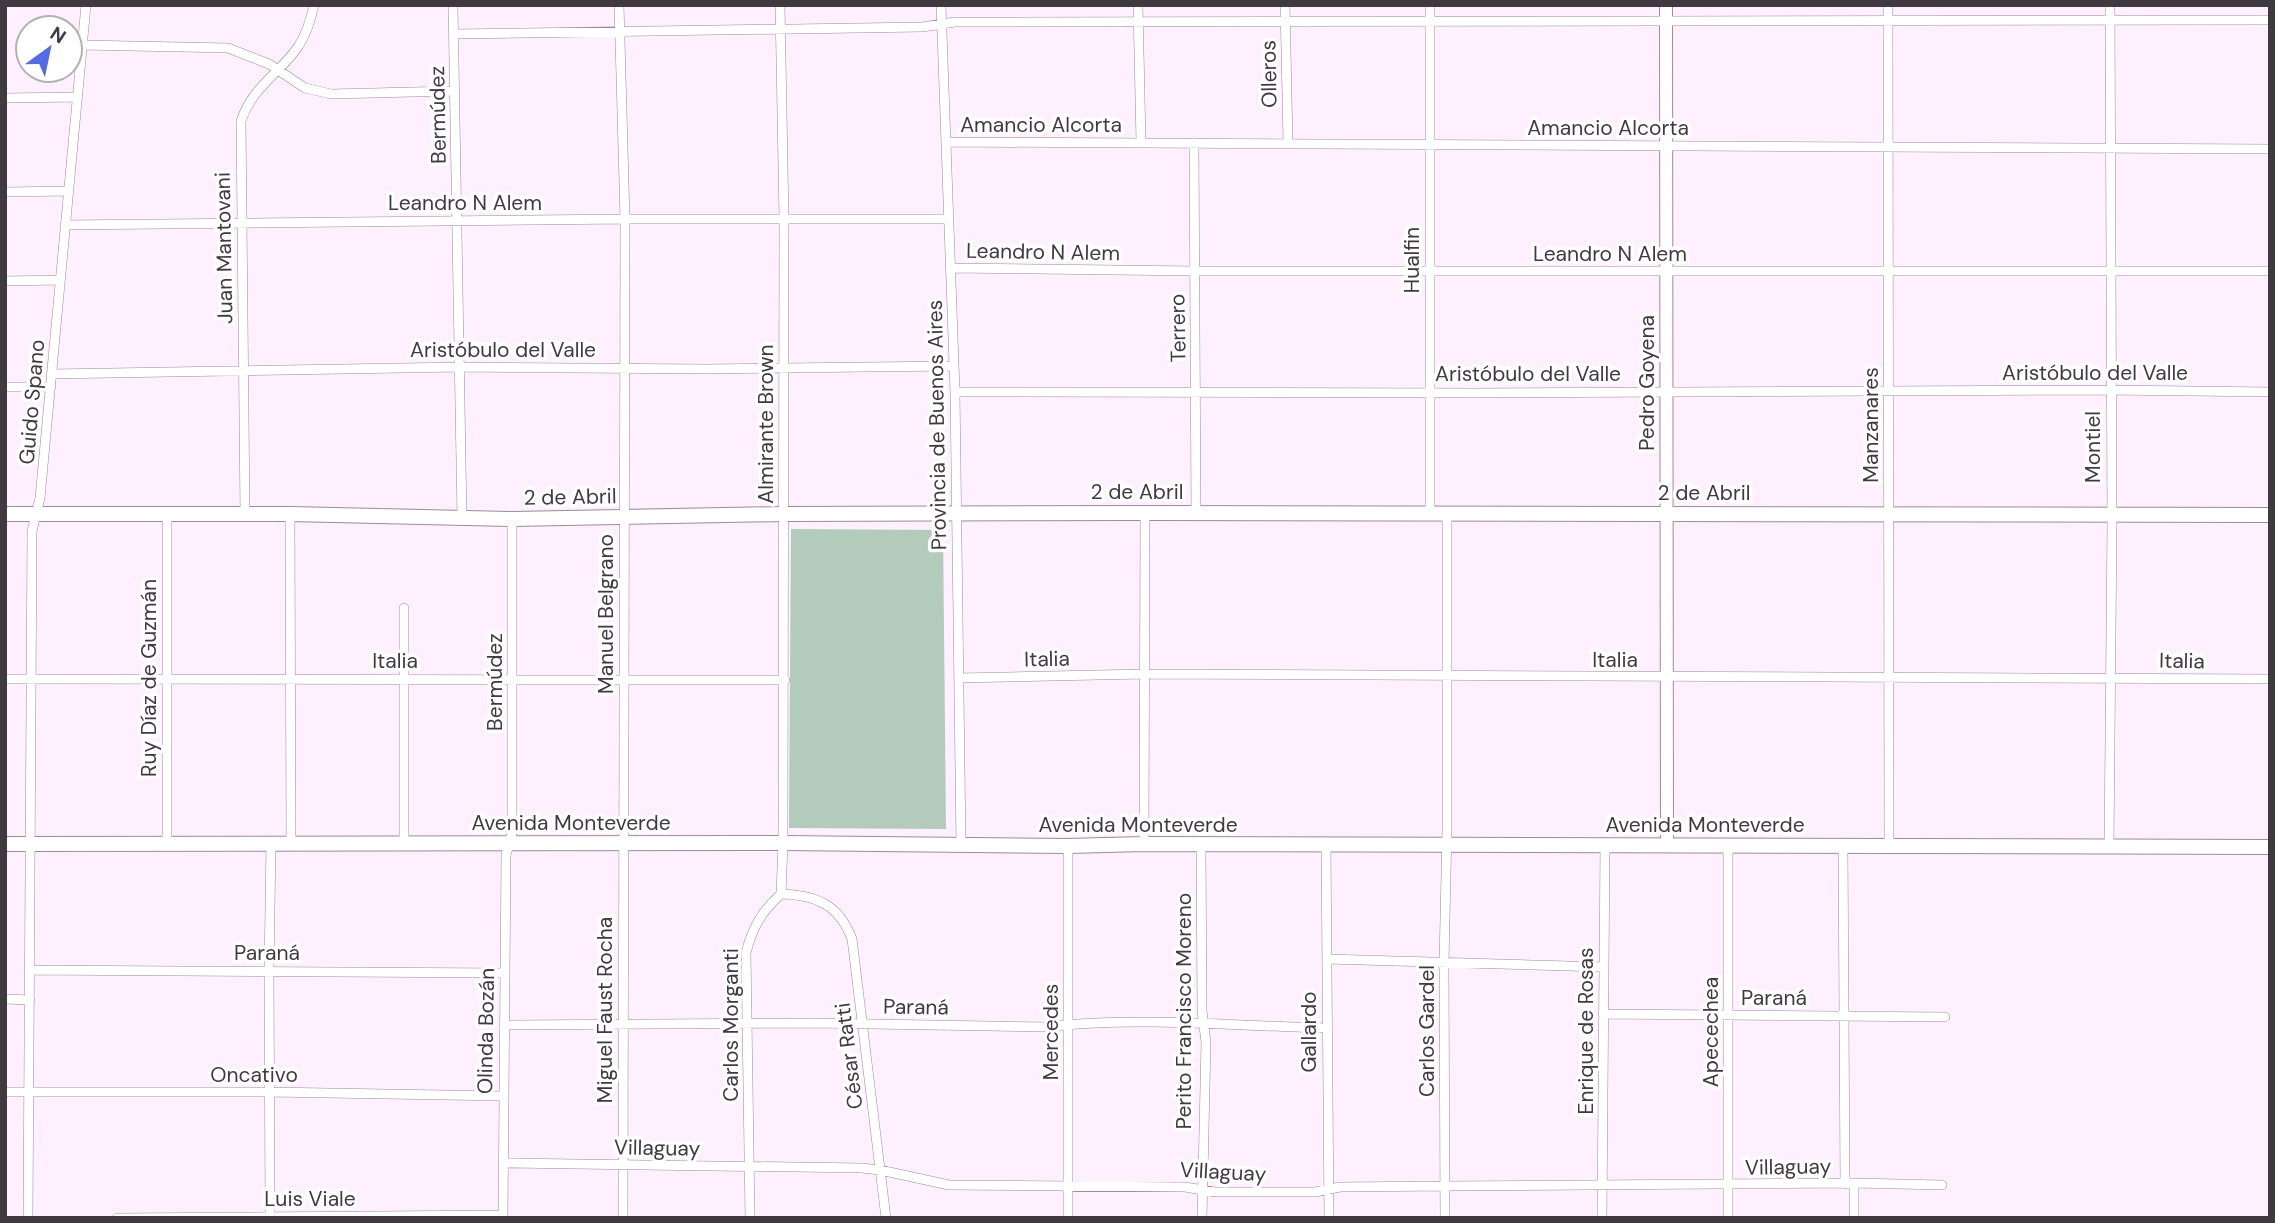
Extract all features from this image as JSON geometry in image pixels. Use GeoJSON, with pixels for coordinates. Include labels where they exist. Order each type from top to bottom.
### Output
{"type":"FeatureCollection","features":[{"type":"Feature","properties":{"kind":"main road","name":"2 de Abril"},"geometry":{"type":"LineString","coordinates":[[5,514],[290,514],[512,519],[784,514],[1145,513],[2270,515]]}},
{"type":"Feature","properties":{"kind":"main road","name":"Avenida Monteverde"},"geometry":{"type":"LineString","coordinates":[[5,844],[2270,847]]}},
{"type":"Feature","properties":{"kind":"street","name":"Guido Spano"},"geometry":{"type":"LineString","coordinates":[[84,32],[86,5]]}},
{"type":"Feature","properties":{"kind":"street","name":"Juan Mantovani"},"geometry":{"type":"LineString","coordinates":[[246,514],[240,222],[241,121],[256,91],[299,46],[314,5]]}},
{"type":"Feature","properties":{"kind":"street","name":"Bermúdez"},"geometry":{"type":"LineString","coordinates":[[453,5],[462,518]]}},
{"type":"Feature","properties":{"kind":"street","name":"Manuel Belgrano"},"geometry":{"type":"LineString","coordinates":[[619,5],[625,219],[622,844]]}},
{"type":"Feature","properties":{"kind":"street","name":"Almirante Brown"},"geometry":{"type":"LineString","coordinates":[[780,5],[784,219],[783,843]]}},
{"type":"Feature","properties":{"kind":"street","name":"Provincia de Buenos Aires"},"geometry":{"type":"LineString","coordinates":[[941,5],[955,391],[961,844]]}},
{"type":"Feature","properties":{"kind":"street"},"geometry":{"type":"LineString","coordinates":[[1138,5],[1141,143]]}},
{"type":"Feature","properties":{"kind":"street","name":"Olleros"},"geometry":{"type":"LineString","coordinates":[[1284,5],[1288,142]]}},
{"type":"Feature","properties":{"kind":"street","name":"Hualfin"},"geometry":{"type":"LineString","coordinates":[[1430,5],[1430,515]]}},
{"type":"Feature","properties":{"kind":"street","name":"Pedro Goyena"},"geometry":{"type":"LineString","coordinates":[[1666,5],[1667,846]]}},
{"type":"Feature","properties":{"kind":"street","name":"Manzanares"},"geometry":{"type":"LineString","coordinates":[[1888,5],[1889,845]]}},
{"type":"Feature","properties":{"kind":"street","name":"Montiel"},"geometry":{"type":"LineString","coordinates":[[2109,847],[2112,678],[2110,5]]}},
{"type":"Feature","properties":{"kind":"street"},"geometry":{"type":"LineString","coordinates":[[454,34],[922,27],[942,23],[2270,20]]}},
{"type":"Feature","properties":{"kind":"street"},"geometry":{"type":"LineString","coordinates":[[84,45],[218,46],[236,50],[277,69],[305,88],[331,94],[454,91]]}},
{"type":"Feature","properties":{"kind":"street","name":"Guido Spano"},"geometry":{"type":"LineString","coordinates":[[28,1218],[32,531],[40,498],[78,84]]}},
{"type":"Feature","properties":{"kind":"street"},"geometry":{"type":"LineString","coordinates":[[5,98],[77,97]]}},
{"type":"Feature","properties":{"kind":"street","name":"Amancio Alcorta"},"geometry":{"type":"LineString","coordinates":[[947,142],[2270,149]]}},
{"type":"Feature","properties":{"kind":"street","name":"Terrero"},"geometry":{"type":"LineString","coordinates":[[1194,144],[1196,513]]}},
{"type":"Feature","properties":{"kind":"street"},"geometry":{"type":"LineString","coordinates":[[5,192],[68,191]]}},
{"type":"Feature","properties":{"kind":"street","name":"Leandro N Alem"},"geometry":{"type":"LineString","coordinates":[[65,225],[457,220],[949,219]]}},
{"type":"Feature","properties":{"kind":"street","name":"Leandro N Alem"},"geometry":{"type":"LineString","coordinates":[[951,268],[1195,271],[2270,271]]}},
{"type":"Feature","properties":{"kind":"street"},"geometry":{"type":"LineString","coordinates":[[5,281],[60,280]]}},
{"type":"Feature","properties":{"kind":"street","name":"Aristóbulo del Valle"},"geometry":{"type":"LineString","coordinates":[[52,374],[461,367],[953,366]]}},
{"type":"Feature","properties":{"kind":"street"},"geometry":{"type":"LineString","coordinates":[[5,387],[51,387]]}},
{"type":"Feature","properties":{"kind":"street","name":"Aristóbulo del Valle"},"geometry":{"type":"LineString","coordinates":[[955,391],[2270,392]]}},
{"type":"Feature","properties":{"kind":"street","name":"Ruy Díaz de Guzmán"},"geometry":{"type":"LineString","coordinates":[[167,513],[167,843]]}},
{"type":"Feature","properties":{"kind":"street"},"geometry":{"type":"LineString","coordinates":[[1144,844],[1145,513]]}},
{"type":"Feature","properties":{"kind":"street"},"geometry":{"type":"LineString","coordinates":[[290,514],[291,844]]}},
{"type":"Feature","properties":{"kind":"street"},"geometry":{"type":"LineString","coordinates":[[1447,514],[1447,845]]}},
{"type":"Feature","properties":{"kind":"street","name":"Bermúdez"},"geometry":{"type":"LineString","coordinates":[[508,844],[512,833],[512,519]]}},
{"type":"Feature","properties":{"kind":"street"},"geometry":{"type":"LineString","coordinates":[[404,608],[404,843]]}},
{"type":"Feature","properties":{"kind":"street","name":"Italia"},"geometry":{"type":"LineString","coordinates":[[959,678],[1144,674],[2270,679]]}},
{"type":"Feature","properties":{"kind":"street","name":"Italia"},"geometry":{"type":"LineString","coordinates":[[5,679],[785,680]]}},
{"type":"Feature","properties":{"kind":"street"},"geometry":{"type":"LineString","coordinates":[[782,894],[783,843]]}},
{"type":"Feature","properties":{"kind":"street"},"geometry":{"type":"LineString","coordinates":[[270,1217],[271,844]]}},
{"type":"Feature","properties":{"kind":"street","name":"Olinda Bozán"},"geometry":{"type":"LineString","coordinates":[[503,1216],[504,973],[508,844]]}},
{"type":"Feature","properties":{"kind":"street","name":"Miguel Faust Rocha"},"geometry":{"type":"LineString","coordinates":[[622,844],[623,1218]]}},
{"type":"Feature","properties":{"kind":"street","name":"Carlos Gardel"},"geometry":{"type":"LineString","coordinates":[[1445,1218],[1444,963],[1447,845]]}},
{"type":"Feature","properties":{"kind":"street","name":"Enrique de Rosas"},"geometry":{"type":"LineString","coordinates":[[1602,1218],[1605,845]]}},
{"type":"Feature","properties":{"kind":"street","name":"Mercedes"},"geometry":{"type":"LineString","coordinates":[[1068,846],[1068,1218]]}},
{"type":"Feature","properties":{"kind":"street","name":"Perito Francisco Moreno"},"geometry":{"type":"LineString","coordinates":[[1201,846],[1202,1011],[1206,1042],[1202,1218]]}},
{"type":"Feature","properties":{"kind":"street","name":"Gallardo"},"geometry":{"type":"LineString","coordinates":[[1326,846],[1329,1218]]}},
{"type":"Feature","properties":{"kind":"street","name":"Apecechea"},"geometry":{"type":"LineString","coordinates":[[1728,846],[1728,1218]]}},
{"type":"Feature","properties":{"kind":"street"},"geometry":{"type":"LineString","coordinates":[[1843,846],[1843,1015],[1849,1183],[1854,1218]]}},
{"type":"Feature","properties":{"kind":"street","name":"César Ratti"},"geometry":{"type":"LineString","coordinates":[[782,894],[802,894],[822,902],[847,925],[852,939],[886,1218]]}},
{"type":"Feature","properties":{"kind":"street","name":"Carlos Morganti"},"geometry":{"type":"LineString","coordinates":[[750,1218],[746,953],[758,919],[782,894]]}},
{"type":"Feature","properties":{"kind":"street"},"geometry":{"type":"LineString","coordinates":[[1327,959],[1604,967]]}},
{"type":"Feature","properties":{"kind":"street","name":"Paraná"},"geometry":{"type":"LineString","coordinates":[[30,970],[504,973]]}},
{"type":"Feature","properties":{"kind":"street"},"geometry":{"type":"LineString","coordinates":[[5,999],[30,1000]]}},
{"type":"Feature","properties":{"kind":"street","name":"Paraná"},"geometry":{"type":"LineString","coordinates":[[1603,1014],[1945,1017]]}},
{"type":"Feature","properties":{"kind":"street","name":"Paraná"},"geometry":{"type":"LineString","coordinates":[[504,1025],[864,1024],[1045,1027],[1069,1024],[1190,1022],[1326,1028]]}},
{"type":"Feature","properties":{"kind":"street","name":"Oncativo"},"geometry":{"type":"LineString","coordinates":[[5,1092],[270,1092],[503,1096]]}},
{"type":"Feature","properties":{"kind":"street","name":"Villaguay"},"geometry":{"type":"LineString","coordinates":[[503,1163],[880,1170],[949,1185],[1185,1187],[1215,1192],[1315,1192],[1340,1187],[1849,1183],[1942,1185]]}},
{"type":"Feature","properties":{"kind":"street","name":"Luis Viale"},"geometry":{"type":"LineString","coordinates":[[117,1218],[503,1216]]}},
{"type":"Feature","properties":{"kind":"green space"},"geometry":{"type":"Polygon","coordinates":[[[791,529],[943,530],[946,829],[789,828],[791,529]]]}}]}
